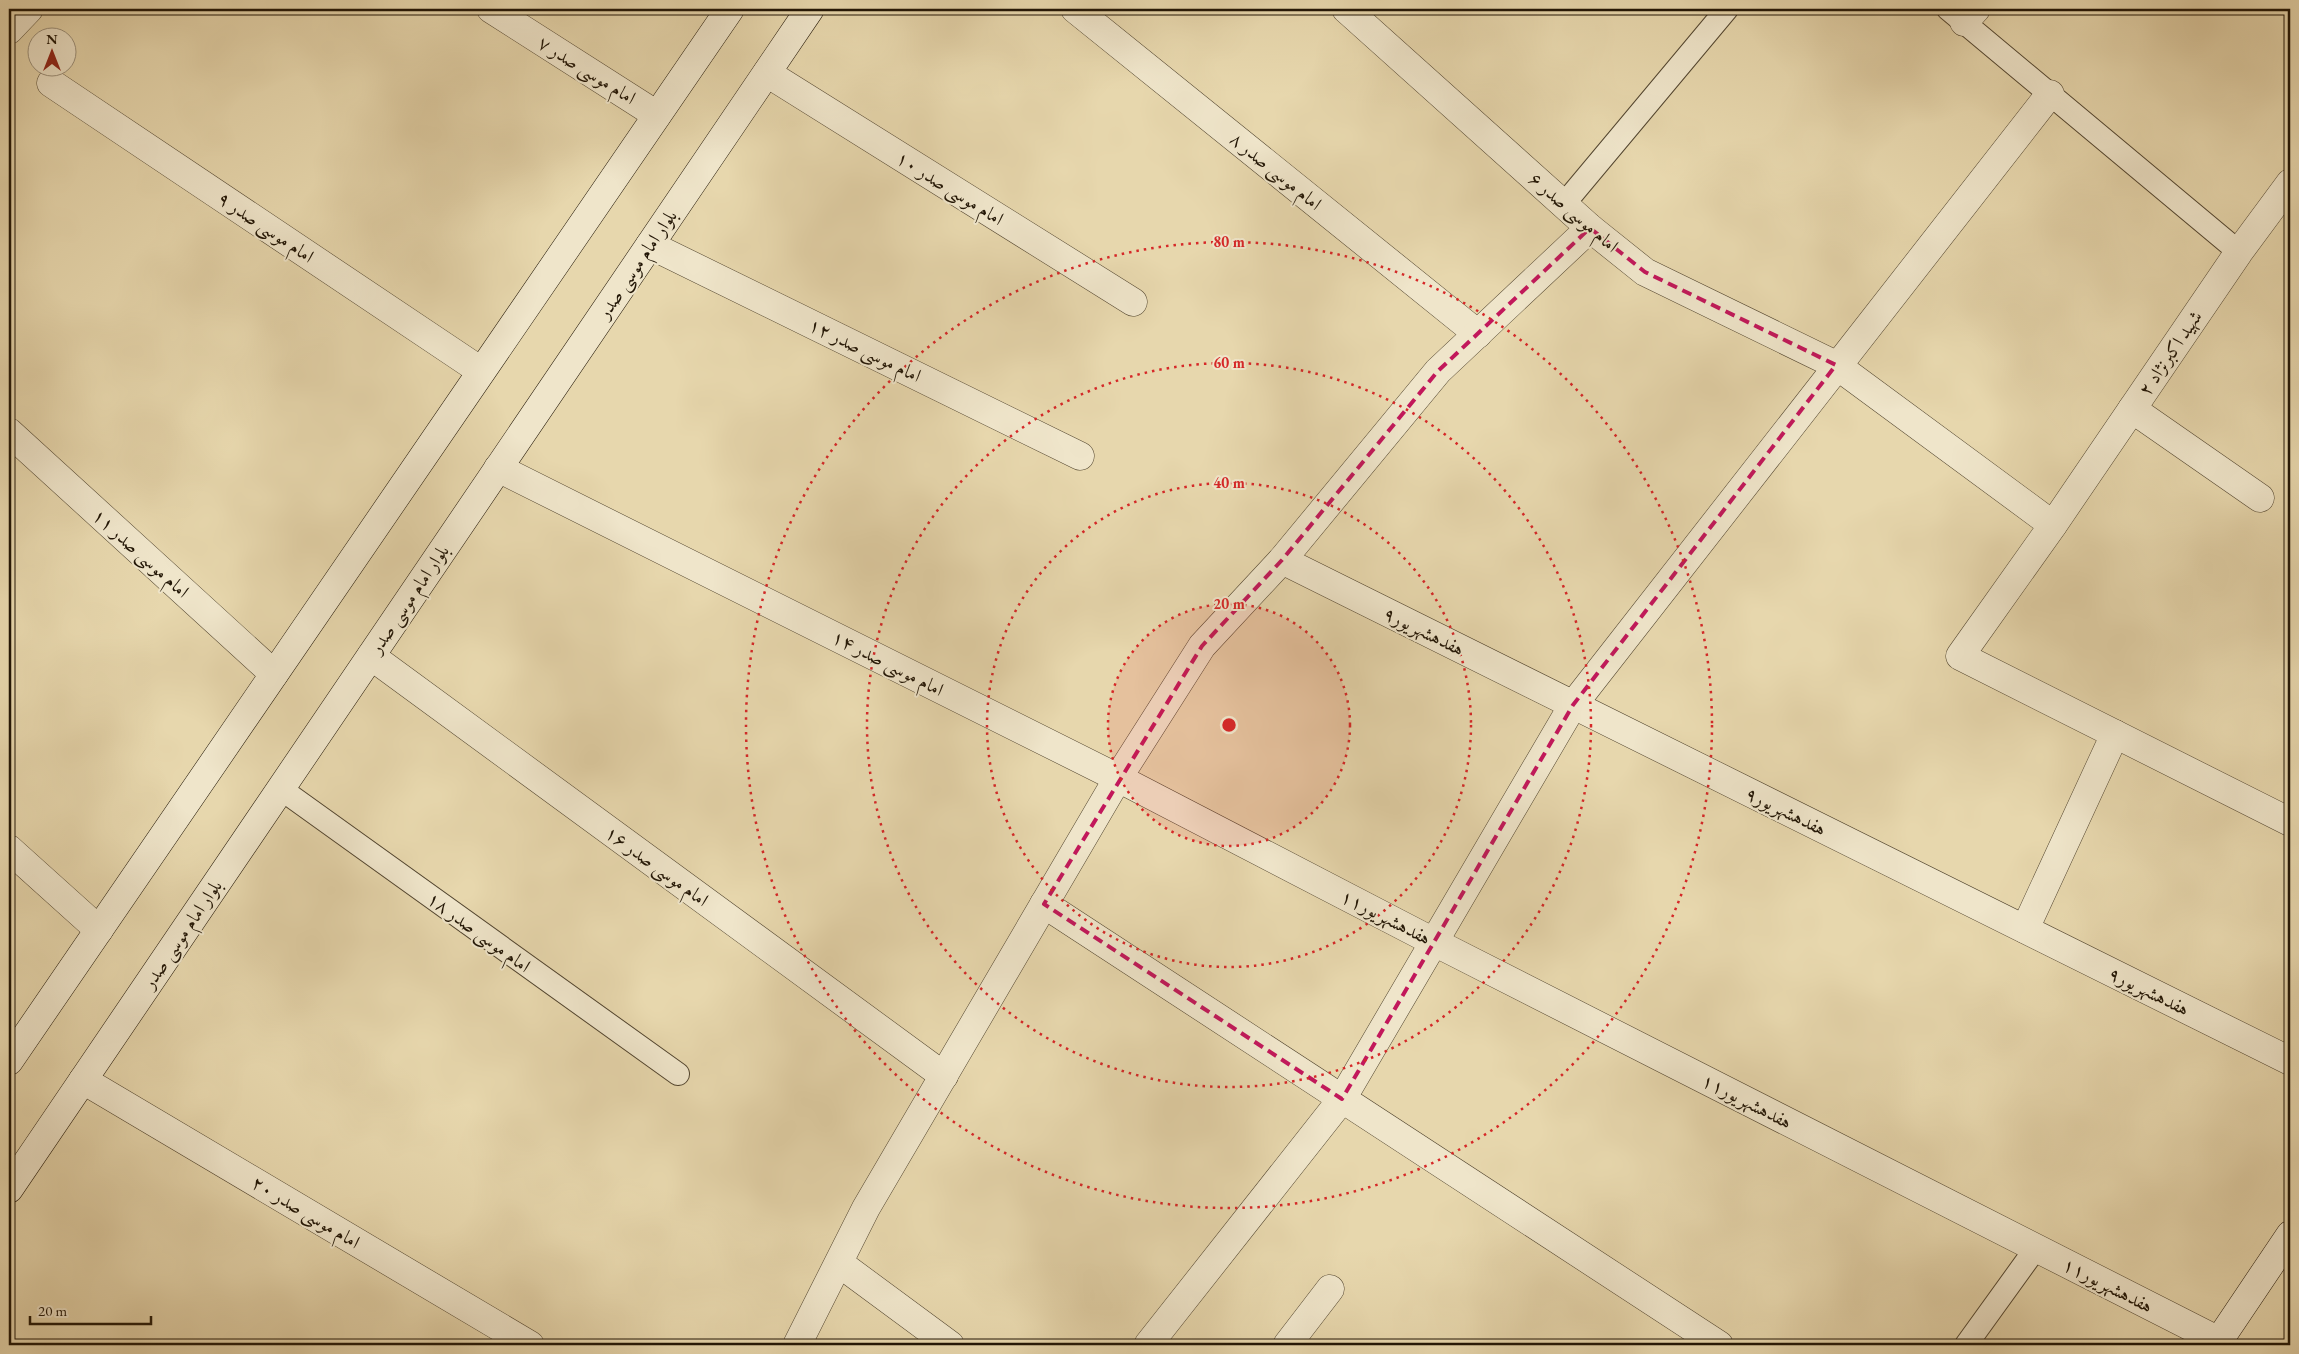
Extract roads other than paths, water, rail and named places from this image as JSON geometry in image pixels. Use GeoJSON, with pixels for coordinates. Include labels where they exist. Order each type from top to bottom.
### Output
{"type":"FeatureCollection","features":[{"type":"Feature","properties":{"kind":"street"},"geometry":{"type":"LineString","coordinates":[[9,30],[29,9]]}},
{"type":"Feature","properties":{"kind":"street","name":"امام موسی صدر ۷"},"geometry":{"type":"LineString","coordinates":[[491,9],[657,115]]}},
{"type":"Feature","properties":{"kind":"street"},"geometry":{"type":"LineString","coordinates":[[9,1061],[730,9]]}},
{"type":"Feature","properties":{"kind":"street","name":"بلوار امام موسی صدر"},"geometry":{"type":"LineString","coordinates":[[9,1190],[810,9]]}},
{"type":"Feature","properties":{"kind":"street","name":"امام موسی صدر ۸"},"geometry":{"type":"LineString","coordinates":[[1075,9],[1478,334]]}},
{"type":"Feature","properties":{"kind":"street","name":"امام موسی صدر ۶"},"geometry":{"type":"LineString","coordinates":[[1346,9],[1590,228],[1645,272],[1836,366],[2053,525]]}},
{"type":"Feature","properties":{"kind":"street","name":"امام موسی صدر ۱۰"},"geometry":{"type":"LineString","coordinates":[[767,73],[1133,302]]}},
{"type":"Feature","properties":{"kind":"street","name":"امام موسی صدر ۹"},"geometry":{"type":"LineString","coordinates":[[52,83],[481,372]]}},
{"type":"Feature","properties":{"kind":"street"},"geometry":{"type":"LineString","coordinates":[[1148,1345],[1342,1098],[1573,704],[2050,94]]}},
{"type":"Feature","properties":{"kind":"street","name":"شهید اکبرنژاد ۲"},"geometry":{"type":"LineString","coordinates":[[2115,734],[1960,656],[2053,525],[2239,252],[2290,182]]}},
{"type":"Feature","properties":{"kind":"street"},"geometry":{"type":"LineString","coordinates":[[797,1345],[866,1208],[1118,778],[1202,646],[1282,560],[1438,371],[1590,228]]}},
{"type":"Feature","properties":{"kind":"street","name":"امام موسی صدر ۱۲"},"geometry":{"type":"LineString","coordinates":[[650,245],[1080,456]]}},
{"type":"Feature","properties":{"kind":"street"},"geometry":{"type":"LineString","coordinates":[[2132,409],[2260,498]]}},
{"type":"Feature","properties":{"kind":"street","name":"امام موسی صدر ۱۱"},"geometry":{"type":"LineString","coordinates":[[9,432],[274,674]]}},
{"type":"Feature","properties":{"kind":"street","name":"امام موسی صدر ۱۴"},"geometry":{"type":"LineString","coordinates":[[498,468],[1118,778],[1276,860]]}},
{"type":"Feature","properties":{"kind":"street","name":"هفدهشهریور۹"},"geometry":{"type":"LineString","coordinates":[[1282,560],[2290,1061]]}},
{"type":"Feature","properties":{"kind":"street","name":"امام موسی صدر ۱۶"},"geometry":{"type":"LineString","coordinates":[[371,656],[944,1076]]}},
{"type":"Feature","properties":{"kind":"street"},"geometry":{"type":"LineString","coordinates":[[2025,929],[2115,734],[2290,822]]}},
{"type":"Feature","properties":{"kind":"street"},"geometry":{"type":"LineString","coordinates":[[9,849],[99,930]]}},
{"type":"Feature","properties":{"kind":"street","name":"هفدهشهریور۱۱"},"geometry":{"type":"LineString","coordinates":[[1276,860],[2036,1248],[2217,1343]]}},
{"type":"Feature","properties":{"kind":"street"},"geometry":{"type":"LineString","coordinates":[[1044,904],[1719,1345]]}},
{"type":"Feature","properties":{"kind":"street","name":"امام موسی صدر ۲۰"},"geometry":{"type":"LineString","coordinates":[[83,1080],[530,1345]]}},
{"type":"Feature","properties":{"kind":"street"},"geometry":{"type":"LineString","coordinates":[[2217,1343],[2290,1238]]}},
{"type":"Feature","properties":{"kind":"street"},"geometry":{"type":"LineString","coordinates":[[839,1263],[950,1345]]}},
{"type":"Feature","properties":{"kind":"street"},"geometry":{"type":"LineString","coordinates":[[1287,1345],[1330,1289]]}},
{"type":"Feature","properties":{"kind":"lane"},"geometry":{"type":"LineString","coordinates":[[1564,204],[1727,9]]}},
{"type":"Feature","properties":{"kind":"lane"},"geometry":{"type":"LineString","coordinates":[[1963,13],[2050,94],[2239,252]]}},
{"type":"Feature","properties":{"kind":"lane","name":"امام موسی صدر ۱۸"},"geometry":{"type":"LineString","coordinates":[[281,789],[678,1074]]}},
{"type":"Feature","properties":{"kind":"lane"},"geometry":{"type":"LineString","coordinates":[[1966,1345],[2036,1248]]}}]}
